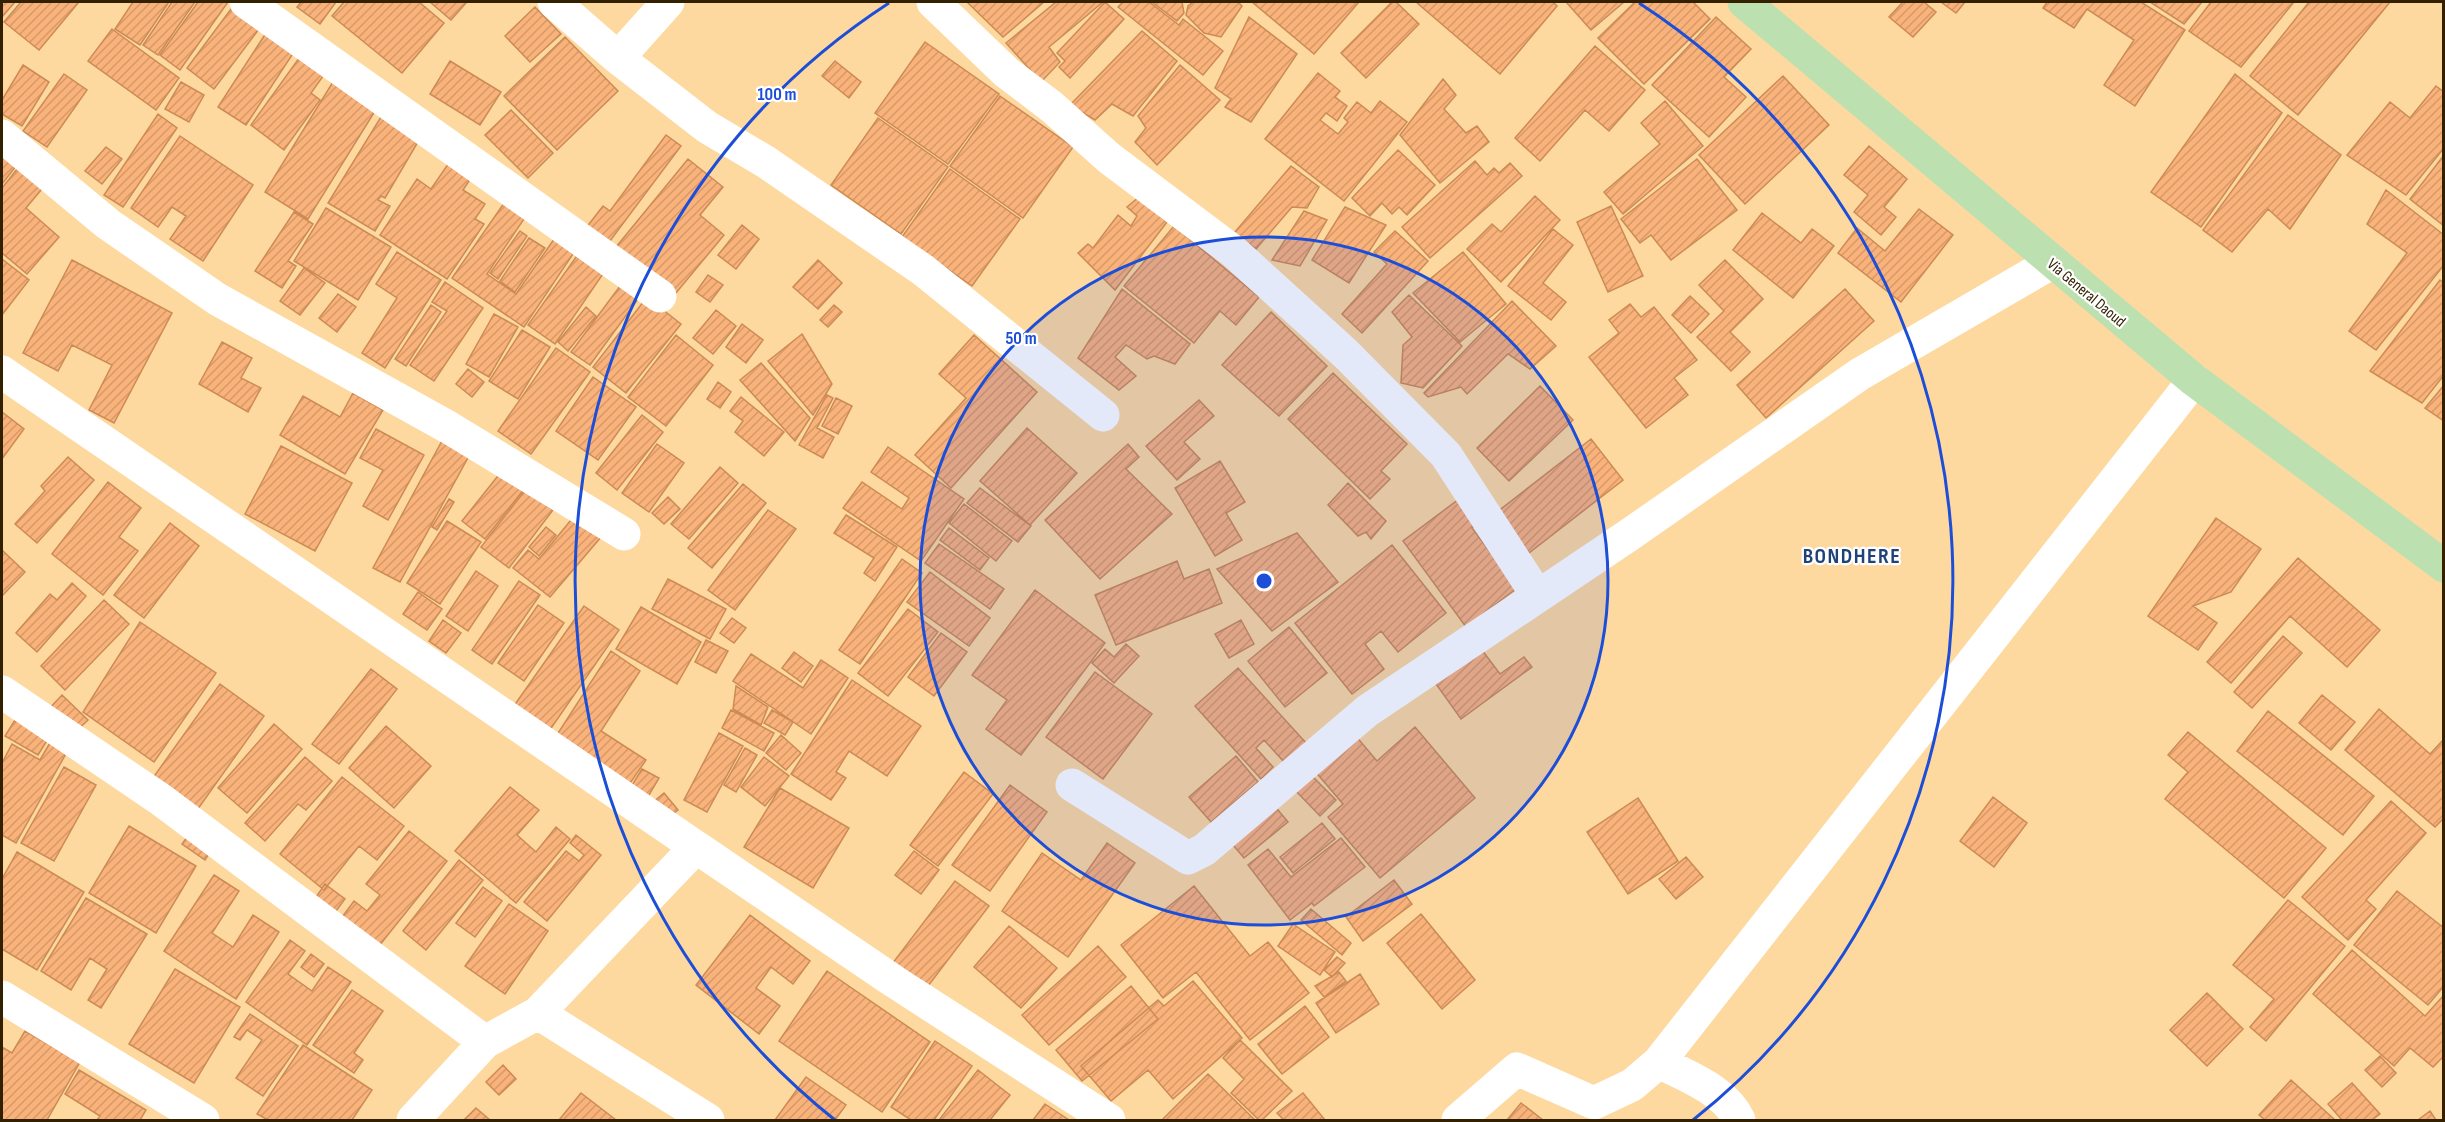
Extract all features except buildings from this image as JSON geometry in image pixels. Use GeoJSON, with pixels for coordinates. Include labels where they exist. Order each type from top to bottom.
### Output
{"type":"FeatureCollection","features":[{"type":"Feature","properties":{"kind":"main road","name":"Via General Daoud"},"geometry":{"type":"LineString","coordinates":[[1744,2],[2194,380],[2444,566]]}},
{"type":"Feature","properties":{"kind":"street"},"geometry":{"type":"LineString","coordinates":[[246,2],[660,296]]}},
{"type":"Feature","properties":{"kind":"street"},"geometry":{"type":"LineString","coordinates":[[554,2],[618,58],[707,127],[766,162],[923,270],[1103,415]]}},
{"type":"Feature","properties":{"kind":"street"},"geometry":{"type":"LineString","coordinates":[[618,58],[668,2]]}},
{"type":"Feature","properties":{"kind":"street"},"geometry":{"type":"LineString","coordinates":[[933,2],[1006,72],[1052,107],[1109,158],[1234,252],[1346,354],[1446,455],[1537,595]]}},
{"type":"Feature","properties":{"kind":"street"},"geometry":{"type":"LineString","coordinates":[[2,136],[108,224],[217,299],[448,427],[624,534]]}},
{"type":"Feature","properties":{"kind":"street"},"geometry":{"type":"LineString","coordinates":[[1072,785],[1188,858],[1204,850],[1367,711],[1860,374],[2051,262]]}},
{"type":"Feature","properties":{"kind":"street"},"geometry":{"type":"LineString","coordinates":[[2,372],[895,982],[1109,1120]]}},
{"type":"Feature","properties":{"kind":"street"},"geometry":{"type":"LineString","coordinates":[[1458,1120],[1517,1068],[1594,1103],[1632,1085],[1659,1062],[2194,380]]}},
{"type":"Feature","properties":{"kind":"street"},"geometry":{"type":"LineString","coordinates":[[2,692],[160,799],[485,1042]]}},
{"type":"Feature","properties":{"kind":"street"},"geometry":{"type":"LineString","coordinates":[[413,1120],[485,1042],[538,1013],[696,847]]}},
{"type":"Feature","properties":{"kind":"street"},"geometry":{"type":"LineString","coordinates":[[2,997],[203,1120]]}},
{"type":"Feature","properties":{"kind":"street"},"geometry":{"type":"LineString","coordinates":[[538,1013],[708,1120]]}},
{"type":"Feature","properties":{"kind":"street"},"geometry":{"type":"LineString","coordinates":[[1659,1062],[1702,1084],[1725,1100],[1732,1106],[1739,1120]]}},
{"type":"Feature","properties":{"kind":"district","name":"BONDHERE"},"geometry":{"type":"Point","coordinates":[1852,555]}}]}
